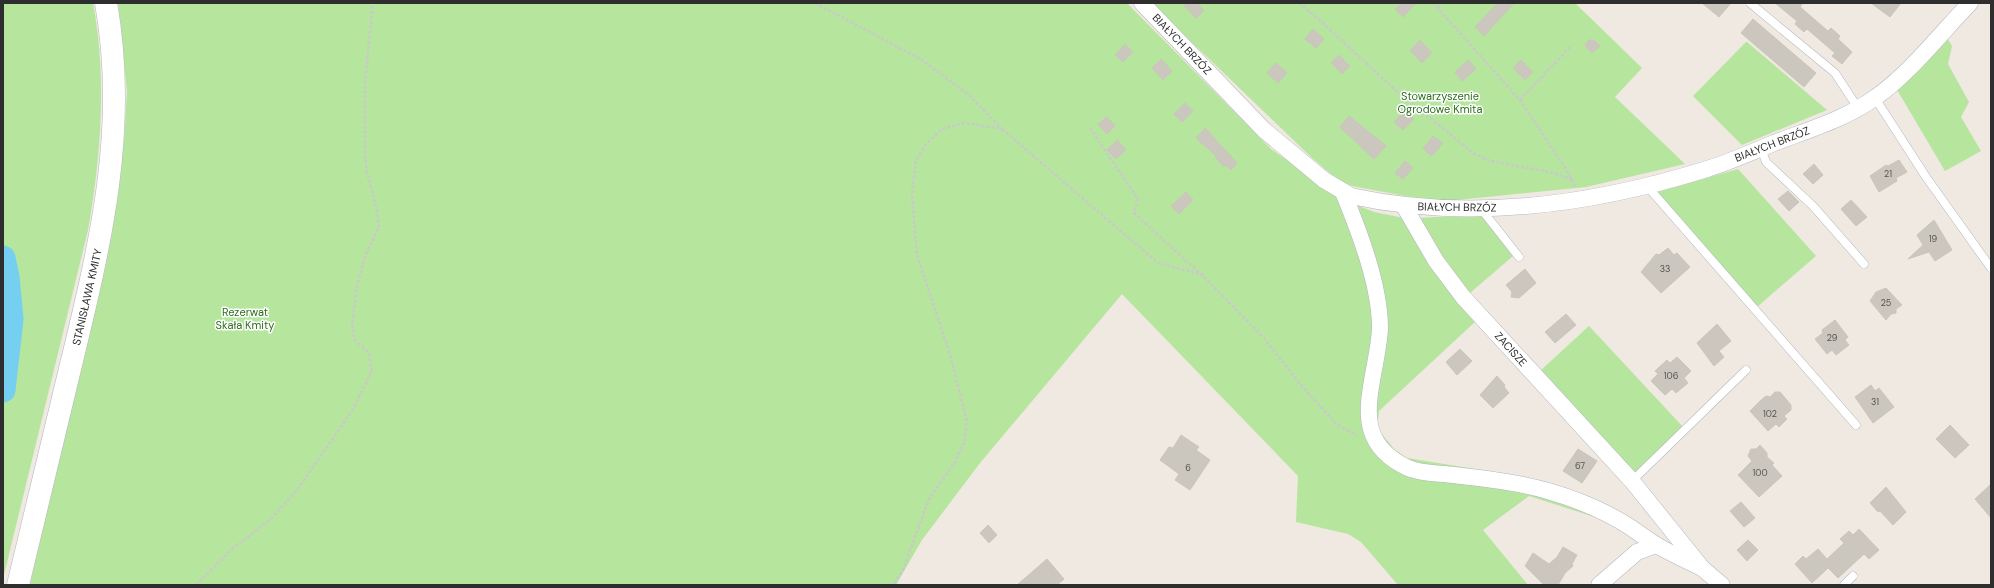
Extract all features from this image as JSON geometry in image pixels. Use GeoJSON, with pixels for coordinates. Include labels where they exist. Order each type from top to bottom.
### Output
{"type":"FeatureCollection","features":[{"type":"Feature","properties":{"kind":"main road","name":"STANISŁAWA KMITY"},"geometry":{"type":"LineString","coordinates":[[18,585],[79,331],[109,192],[113,144],[114,98],[112,52],[106,3]]}},
{"type":"Feature","properties":{"kind":"street","name":"BIAŁYCH BRZÓZ"},"geometry":{"type":"LineString","coordinates":[[1142,3],[1264,130],[1324,180],[1343,192],[1351,196],[1404,206],[1482,210],[1581,200],[1647,186],[1709,169],[1841,117],[1875,98],[1893,85],[1970,3]]}},
{"type":"Feature","properties":{"kind":"street"},"geometry":{"type":"LineString","coordinates":[[1343,192],[1359,231],[1377,302],[1380,329],[1369,411],[1371,429],[1378,444],[1391,458],[1409,469],[1501,480],[1548,491],[1572,499],[1604,512],[1630,527],[1656,545],[1702,568]]}},
{"type":"Feature","properties":{"kind":"street","name":"ZACISZE"},"geometry":{"type":"LineString","coordinates":[[1404,206],[1436,261],[1463,297],[1632,482],[1702,568],[1722,585]]}},
{"type":"Feature","properties":{"kind":"street"},"geometry":{"type":"LineString","coordinates":[[1599,585],[1637,552],[1656,545]]}},
{"type":"Feature","properties":{"kind":"lane"},"geometry":{"type":"LineString","coordinates":[[1750,3],[1835,73],[1858,108]]}},
{"type":"Feature","properties":{"kind":"lane"},"geometry":{"type":"LineString","coordinates":[[1875,98],[1926,177],[1991,268]]}},
{"type":"Feature","properties":{"kind":"lane"},"geometry":{"type":"LineString","coordinates":[[1761,148],[1766,162],[1813,206],[1864,264]]}},
{"type":"Feature","properties":{"kind":"lane"},"geometry":{"type":"LineString","coordinates":[[1647,186],[1856,425]]}},
{"type":"Feature","properties":{"kind":"lane"},"geometry":{"type":"LineString","coordinates":[[1482,210],[1519,257]]}},
{"type":"Feature","properties":{"kind":"lane"},"geometry":{"type":"LineString","coordinates":[[1632,482],[1746,370]]}},
{"type":"Feature","properties":{"kind":"lane"},"geometry":{"type":"LineString","coordinates":[[1844,585],[1853,576]]}},
{"type":"Feature","properties":{"kind":"path"},"geometry":{"type":"LineString","coordinates":[[196,585],[231,550],[271,519],[297,490],[352,411],[372,371],[368,352],[355,340],[352,325],[357,286],[366,254],[379,226],[376,206],[367,172],[365,155],[365,80],[373,3]]}},
{"type":"Feature","properties":{"kind":"path"},"geometry":{"type":"LineString","coordinates":[[815,3],[922,60],[969,95],[1002,129],[1158,263],[1203,276]]}},
{"type":"Feature","properties":{"kind":"path"},"geometry":{"type":"LineString","coordinates":[[1299,3],[1392,87],[1473,153],[1490,161],[1550,172],[1572,179]]}},
{"type":"Feature","properties":{"kind":"path"},"geometry":{"type":"LineString","coordinates":[[1433,3],[1520,100],[1572,179],[1576,188]]}},
{"type":"Feature","properties":{"kind":"path"},"geometry":{"type":"LineString","coordinates":[[1438,8],[1442,3]]}},
{"type":"Feature","properties":{"kind":"path"},"geometry":{"type":"LineString","coordinates":[[1520,100],[1570,47]]}},
{"type":"Feature","properties":{"kind":"path"},"geometry":{"type":"LineString","coordinates":[[893,585],[903,570],[929,499],[955,462],[961,450],[964,443],[967,422],[951,358],[917,255],[912,192],[916,161],[926,144],[942,129],[964,123],[1002,129]]}},
{"type":"Feature","properties":{"kind":"path"},"geometry":{"type":"LineString","coordinates":[[1090,128],[1138,199],[1134,213],[1203,276],[1264,338],[1300,384],[1337,424],[1378,444]]}},
{"type":"Feature","properties":{"kind":"green space"},"geometry":{"type":"Polygon","coordinates":[[[3,3],[93,3],[100,60],[101,117],[93,202],[88,230],[3,579],[3,3]]]}},
{"type":"Feature","properties":{"kind":"green space","name":"Rezerwat Skała Kmity"},"geometry":{"type":"Polygon","coordinates":[[[118,3],[1127,3],[1271,149],[1344,200],[1374,212],[1409,219],[1476,321],[1379,411],[1377,428],[1394,449],[1407,458],[1530,478],[1611,508],[1604,520],[1529,496],[1483,530],[1528,585],[1398,585],[1361,542],[1348,534],[1296,522],[1298,476],[1122,294],[980,463],[922,540],[896,585],[30,585],[117,200],[124,141],[127,92],[118,3]]]}},
{"type":"Feature","properties":{"kind":"green space","name":"Stowarzyszenie Ogrodowe Kmita"},"geometry":{"type":"Polygon","coordinates":[[[1151,3],[1575,3],[1642,68],[1615,97],[1685,164],[1586,187],[1437,202],[1352,186],[1339,181],[1311,157],[1151,3]]]}},
{"type":"Feature","properties":{"kind":"green space"},"geometry":{"type":"Polygon","coordinates":[[[1946,36],[1952,46],[1948,64],[1969,102],[1961,117],[1981,151],[1945,171],[1896,88],[1946,36]]]}},
{"type":"Feature","properties":{"kind":"green space"},"geometry":{"type":"Polygon","coordinates":[[[1746,42],[1827,110],[1742,145],[1693,96],[1746,42]]]}},
{"type":"Feature","properties":{"kind":"green space"},"geometry":{"type":"Polygon","coordinates":[[[1738,169],[1816,256],[1757,307],[1657,192],[1738,169]]]}},
{"type":"Feature","properties":{"kind":"green space"},"geometry":{"type":"Polygon","coordinates":[[[1482,214],[1513,256],[1470,293],[1422,231],[1420,218],[1482,214]]]}},
{"type":"Feature","properties":{"kind":"green space"},"geometry":{"type":"Polygon","coordinates":[[[1589,326],[1683,427],[1632,475],[1539,372],[1589,326]]]}},
{"type":"Feature","properties":{"kind":"building"},"geometry":{"type":"Polygon","coordinates":[[[1182,3],[1197,3],[1204,11],[1196,18],[1182,3]]]}},
{"type":"Feature","properties":{"kind":"building"},"geometry":{"type":"Polygon","coordinates":[[[1401,3],[1416,3],[1403,17],[1395,9],[1401,3]]]}},
{"type":"Feature","properties":{"kind":"building"},"geometry":{"type":"Polygon","coordinates":[[[1498,3],[1514,3],[1484,36],[1475,27],[1498,3]]]}},
{"type":"Feature","properties":{"kind":"building"},"geometry":{"type":"Polygon","coordinates":[[[1702,3],[1731,3],[1719,17],[1702,3]]]}},
{"type":"Feature","properties":{"kind":"building"},"geometry":{"type":"Polygon","coordinates":[[[1775,3],[1803,3],[1800,7],[1828,31],[1831,28],[1840,36],[1838,39],[1852,52],[1842,64],[1832,56],[1835,53],[1807,29],[1804,32],[1795,24],[1797,21],[1775,3]]]}},
{"type":"Feature","properties":{"kind":"building"},"geometry":{"type":"Polygon","coordinates":[[[1871,3],[1901,3],[1890,17],[1871,3]]]}},
{"type":"Feature","properties":{"kind":"building"},"geometry":{"type":"Polygon","coordinates":[[[1753,19],[1816,73],[1804,87],[1741,33],[1753,19]]]}},
{"type":"Feature","properties":{"kind":"building"},"geometry":{"type":"Polygon","coordinates":[[[1313,29],[1324,39],[1316,48],[1305,39],[1313,29]]]}},
{"type":"Feature","properties":{"kind":"building"},"geometry":{"type":"Polygon","coordinates":[[[1420,40],[1432,53],[1422,63],[1410,50],[1420,40]]]}},
{"type":"Feature","properties":{"kind":"building"},"geometry":{"type":"Polygon","coordinates":[[[1589,40],[1594,40],[1600,46],[1592,53],[1585,46],[1589,40]]]}},
{"type":"Feature","properties":{"kind":"building"},"geometry":{"type":"Polygon","coordinates":[[[1125,44],[1133,52],[1123,62],[1115,55],[1125,44]]]}},
{"type":"Feature","properties":{"kind":"building"},"geometry":{"type":"Polygon","coordinates":[[[1339,55],[1350,66],[1342,74],[1331,63],[1339,55]]]}},
{"type":"Feature","properties":{"kind":"building"},"geometry":{"type":"Polygon","coordinates":[[[1161,59],[1172,71],[1163,80],[1152,68],[1161,59]]]}},
{"type":"Feature","properties":{"kind":"building"},"geometry":{"type":"Polygon","coordinates":[[[1468,60],[1476,69],[1462,81],[1455,72],[1468,60]]]}},
{"type":"Feature","properties":{"kind":"building"},"geometry":{"type":"Polygon","coordinates":[[[1521,60],[1533,72],[1525,80],[1513,68],[1521,60]]]}},
{"type":"Feature","properties":{"kind":"building"},"geometry":{"type":"Polygon","coordinates":[[[1276,63],[1287,73],[1278,83],[1267,73],[1276,63]]]}},
{"type":"Feature","properties":{"kind":"building"},"geometry":{"type":"Polygon","coordinates":[[[1185,103],[1193,111],[1182,122],[1174,114],[1185,103]]]}},
{"type":"Feature","properties":{"kind":"building"},"geometry":{"type":"Polygon","coordinates":[[[1405,110],[1414,119],[1403,130],[1394,122],[1405,110]]]}},
{"type":"Feature","properties":{"kind":"building"},"geometry":{"type":"Polygon","coordinates":[[[1349,116],[1386,146],[1374,159],[1340,127],[1349,116]]]}},
{"type":"Feature","properties":{"kind":"building"},"geometry":{"type":"Polygon","coordinates":[[[1107,117],[1115,126],[1107,134],[1098,124],[1107,117]]]}},
{"type":"Feature","properties":{"kind":"building"},"geometry":{"type":"Polygon","coordinates":[[[1205,128],[1237,163],[1231,170],[1226,165],[1224,167],[1215,157],[1216,156],[1196,138],[1205,128]]]}},
{"type":"Feature","properties":{"kind":"building"},"geometry":{"type":"Polygon","coordinates":[[[1433,136],[1443,143],[1432,156],[1423,149],[1433,136]]]}},
{"type":"Feature","properties":{"kind":"building"},"geometry":{"type":"Polygon","coordinates":[[[1117,140],[1126,150],[1116,159],[1107,150],[1117,140]]]}},
{"type":"Feature","properties":{"kind":"building"},"geometry":{"type":"Polygon","coordinates":[[[1899,160],[1907,172],[1896,178],[1897,181],[1879,192],[1870,176],[1886,165],[1888,166],[1899,160]]]}},
{"type":"Feature","properties":{"kind":"building"},"geometry":{"type":"Polygon","coordinates":[[[1405,161],[1413,168],[1403,179],[1395,173],[1405,161]]]}},
{"type":"Feature","properties":{"kind":"building"},"geometry":{"type":"Polygon","coordinates":[[[1814,164],[1823,175],[1813,184],[1803,174],[1814,164]]]}},
{"type":"Feature","properties":{"kind":"building"},"geometry":{"type":"Polygon","coordinates":[[[1788,191],[1799,202],[1789,211],[1778,199],[1788,191]]]}},
{"type":"Feature","properties":{"kind":"building"},"geometry":{"type":"Polygon","coordinates":[[[1186,192],[1193,200],[1179,214],[1171,206],[1186,192]]]}},
{"type":"Feature","properties":{"kind":"building"},"geometry":{"type":"Polygon","coordinates":[[[1851,200],[1867,217],[1856,226],[1841,209],[1851,200]]]}},
{"type":"Feature","properties":{"kind":"building"},"geometry":{"type":"Polygon","coordinates":[[[1934,220],[1952,250],[1935,261],[1929,252],[1908,259],[1923,245],[1917,235],[1934,220]]]}},
{"type":"Feature","properties":{"kind":"building"},"geometry":{"type":"Polygon","coordinates":[[[1668,248],[1674,255],[1677,253],[1690,267],[1661,293],[1641,272],[1656,254],[1659,255],[1668,248]]]}},
{"type":"Feature","properties":{"kind":"building"},"geometry":{"type":"Polygon","coordinates":[[[1525,269],[1536,283],[1519,298],[1511,297],[1512,292],[1506,285],[1525,269]]]}},
{"type":"Feature","properties":{"kind":"building"},"geometry":{"type":"Polygon","coordinates":[[[1886,288],[1902,305],[1896,309],[1896,313],[1891,314],[1886,320],[1870,301],[1876,292],[1886,288]]]}},
{"type":"Feature","properties":{"kind":"building"},"geometry":{"type":"Polygon","coordinates":[[[1566,314],[1576,325],[1555,343],[1545,332],[1566,314]]]}},
{"type":"Feature","properties":{"kind":"building"},"geometry":{"type":"Polygon","coordinates":[[[1835,320],[1848,337],[1845,340],[1849,345],[1836,355],[1832,350],[1827,354],[1815,339],[1823,333],[1822,330],[1835,320]]]}},
{"type":"Feature","properties":{"kind":"building"},"geometry":{"type":"Polygon","coordinates":[[[1717,324],[1731,341],[1719,351],[1724,357],[1714,366],[1697,343],[1717,324]]]}},
{"type":"Feature","properties":{"kind":"building"},"geometry":{"type":"Polygon","coordinates":[[[1460,349],[1472,361],[1457,375],[1446,362],[1460,349]]]}},
{"type":"Feature","properties":{"kind":"building"},"geometry":{"type":"Polygon","coordinates":[[[1677,357],[1691,371],[1684,378],[1688,383],[1676,393],[1672,389],[1665,395],[1651,381],[1658,374],[1655,371],[1667,360],[1670,363],[1677,357]]]}},
{"type":"Feature","properties":{"kind":"building"},"geometry":{"type":"Polygon","coordinates":[[[1497,376],[1505,385],[1504,387],[1509,393],[1493,408],[1480,395],[1497,376]]]}},
{"type":"Feature","properties":{"kind":"building"},"geometry":{"type":"Polygon","coordinates":[[[1871,385],[1875,391],[1879,388],[1894,407],[1873,423],[1855,397],[1871,385]]]}},
{"type":"Feature","properties":{"kind":"building"},"geometry":{"type":"Polygon","coordinates":[[[1775,392],[1780,392],[1791,405],[1791,410],[1784,416],[1787,419],[1779,427],[1776,424],[1768,431],[1750,411],[1766,396],[1770,397],[1775,392]]]}},
{"type":"Feature","properties":{"kind":"building"},"geometry":{"type":"Polygon","coordinates":[[[1950,425],[1969,445],[1955,458],[1936,439],[1950,425]]]}},
{"type":"Feature","properties":{"kind":"building"},"geometry":{"type":"Polygon","coordinates":[[[1181,435],[1199,447],[1196,450],[1210,460],[1190,490],[1175,480],[1179,474],[1160,460],[1169,447],[1173,448],[1181,435]]]}},
{"type":"Feature","properties":{"kind":"building"},"geometry":{"type":"Polygon","coordinates":[[[1760,445],[1767,453],[1767,457],[1774,463],[1772,465],[1782,476],[1759,497],[1738,475],[1752,461],[1748,456],[1751,449],[1756,449],[1760,445]]]}},
{"type":"Feature","properties":{"kind":"building"},"geometry":{"type":"Polygon","coordinates":[[[1578,449],[1597,461],[1582,483],[1563,471],[1578,449]]]}},
{"type":"Feature","properties":{"kind":"building"},"geometry":{"type":"Polygon","coordinates":[[[1991,484],[1991,518],[1975,499],[1991,484]]]}},
{"type":"Feature","properties":{"kind":"building"},"geometry":{"type":"Polygon","coordinates":[[[1886,487],[1906,512],[1893,525],[1870,503],[1886,487]]]}},
{"type":"Feature","properties":{"kind":"building"},"geometry":{"type":"Polygon","coordinates":[[[1741,502],[1755,518],[1744,527],[1730,511],[1741,502]]]}},
{"type":"Feature","properties":{"kind":"building"},"geometry":{"type":"Polygon","coordinates":[[[988,525],[997,535],[989,543],[980,533],[988,525]]]}},
{"type":"Feature","properties":{"kind":"building"},"geometry":{"type":"Polygon","coordinates":[[[1859,529],[1879,550],[1869,559],[1864,554],[1838,578],[1828,568],[1812,583],[1795,564],[1803,556],[1806,559],[1818,549],[1827,559],[1844,543],[1840,539],[1849,531],[1853,535],[1859,529]]]}},
{"type":"Feature","properties":{"kind":"building"},"geometry":{"type":"Polygon","coordinates":[[[1748,540],[1758,550],[1747,561],[1737,550],[1748,540]]]}},
{"type":"Feature","properties":{"kind":"building"},"geometry":{"type":"Polygon","coordinates":[[[1563,547],[1577,555],[1572,564],[1573,566],[1565,573],[1558,585],[1544,585],[1525,566],[1533,553],[1549,564],[1557,557],[1563,547]]]}},
{"type":"Feature","properties":{"kind":"building"},"geometry":{"type":"Polygon","coordinates":[[[1047,559],[1064,579],[1057,585],[1017,585],[1047,559]]]}},
{"type":"Feature","properties":{"kind":"waterway"},"geometry":{"type":"LineString","coordinates":[[3,258],[7,277],[11,319],[3,390]]}}]}
